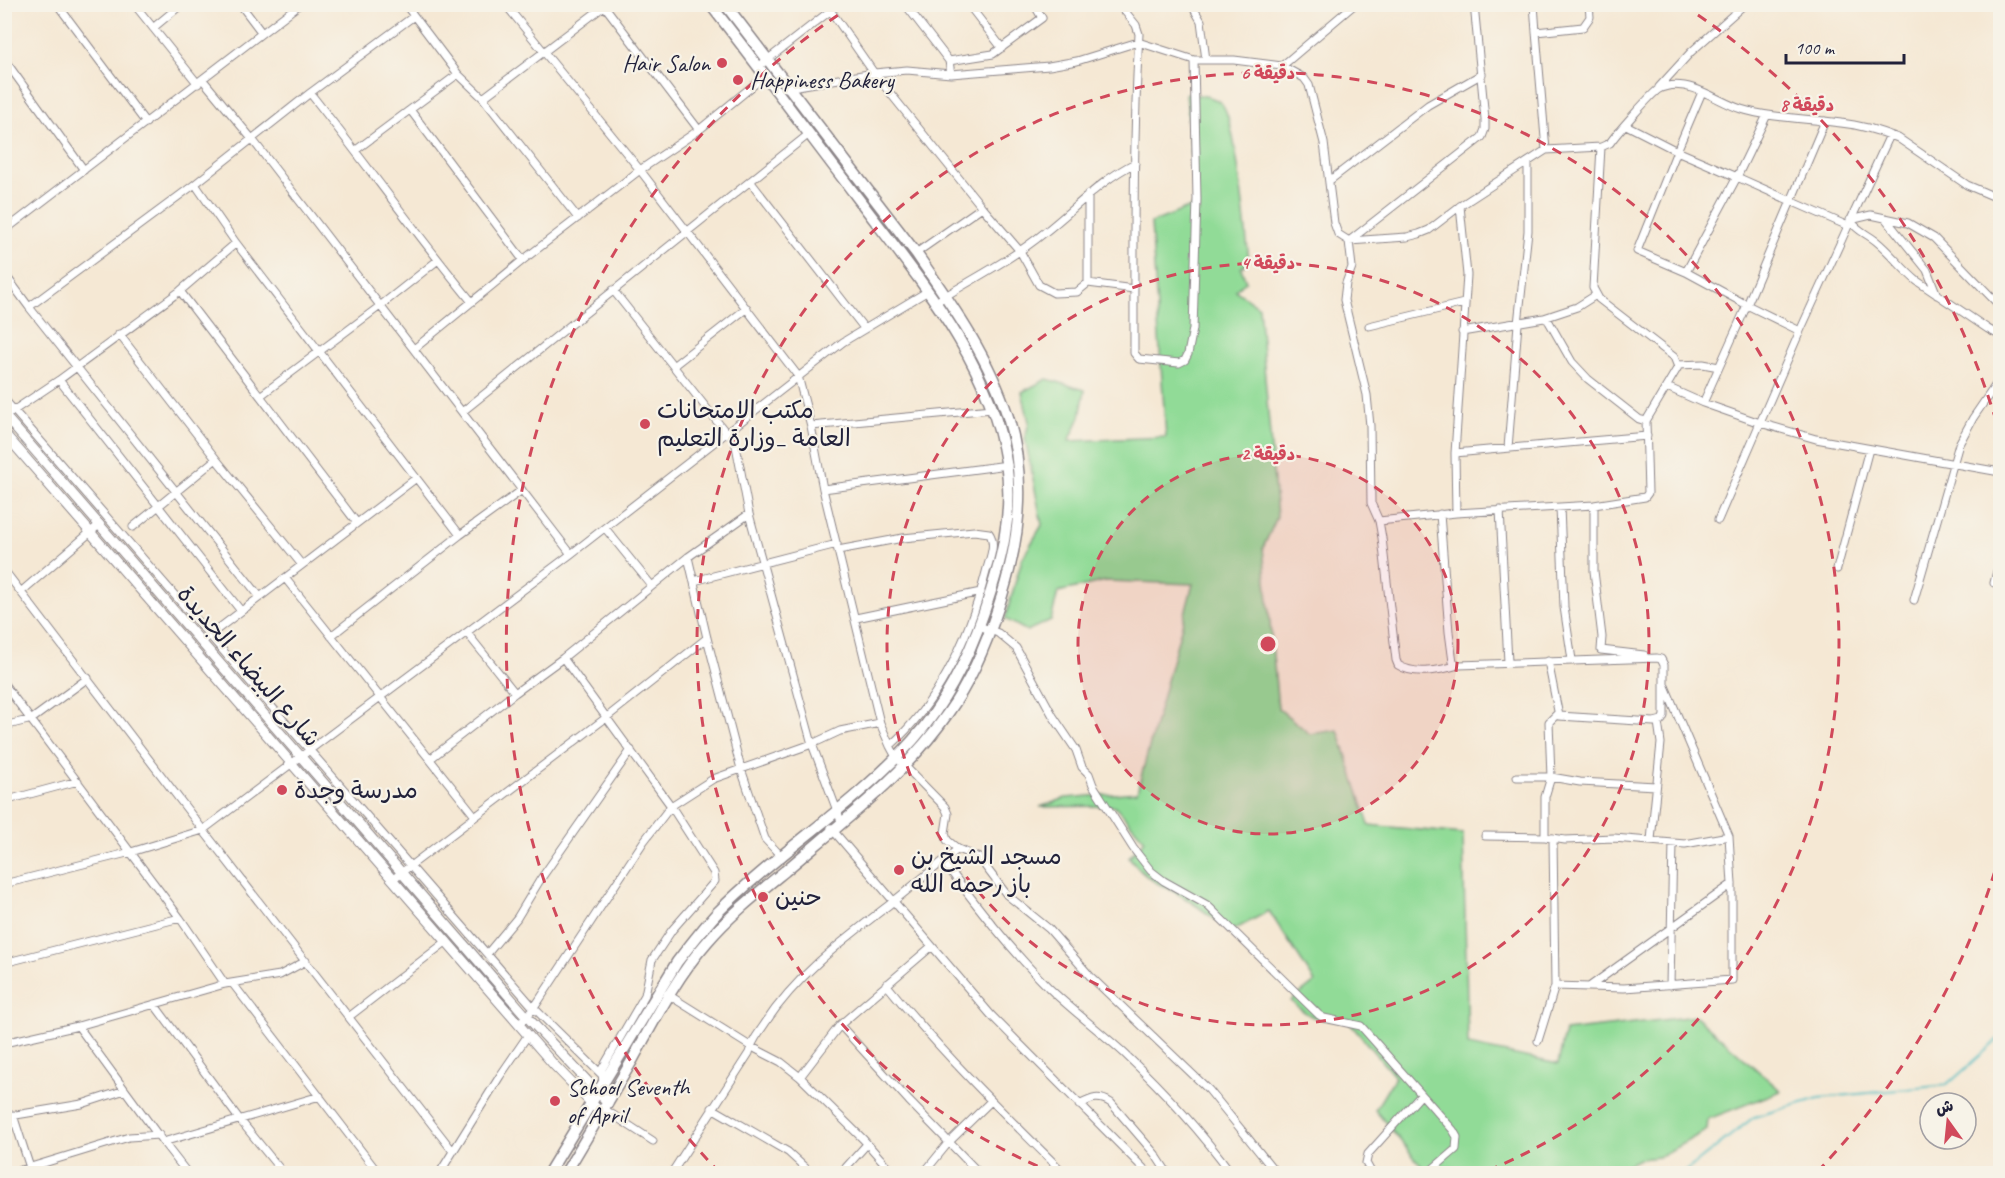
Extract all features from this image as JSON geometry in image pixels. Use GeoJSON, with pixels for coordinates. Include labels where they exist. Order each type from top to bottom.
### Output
{"type":"FeatureCollection","features":[{"type":"Feature","properties":{"kind":"main road"},"geometry":{"type":"LineString","coordinates":[[710,4],[783,89],[916,253],[968,356],[992,409],[1012,465]]}},
{"type":"Feature","properties":{"kind":"main road"},"geometry":{"type":"LineString","coordinates":[[725,4],[763,67]]}},
{"type":"Feature","properties":{"kind":"main road"},"geometry":{"type":"LineString","coordinates":[[565,1173],[606,1105],[683,954],[717,914],[782,857],[834,825],[837,813],[935,731],[973,672],[991,630],[1011,565],[1012,533],[1008,488],[1012,465],[1009,420],[993,378],[941,299],[928,291],[809,134],[783,89]]}},
{"type":"Feature","properties":{"kind":"main road"},"geometry":{"type":"LineString","coordinates":[[548,1173],[598,1089],[665,993],[706,943],[900,761],[962,668],[979,626],[986,592],[998,572],[1012,533]]}},
{"type":"Feature","properties":{"kind":"main road"},"geometry":{"type":"LineString","coordinates":[[986,592],[1002,595]]}},
{"type":"Feature","properties":{"kind":"street"},"geometry":{"type":"LineString","coordinates":[[57,4],[146,123]]}},
{"type":"Feature","properties":{"kind":"street"},"geometry":{"type":"LineString","coordinates":[[134,4],[252,139],[572,554]]}},
{"type":"Feature","properties":{"kind":"street"},"geometry":{"type":"LineString","coordinates":[[153,28],[182,4]]}},
{"type":"Feature","properties":{"kind":"street"},"geometry":{"type":"LineString","coordinates":[[240,4],[262,33]]}},
{"type":"Feature","properties":{"kind":"street"},"geometry":{"type":"LineString","coordinates":[[4,231],[300,4]]}},
{"type":"Feature","properties":{"kind":"street"},"geometry":{"type":"LineString","coordinates":[[405,4],[459,74],[483,98],[578,218]]}},
{"type":"Feature","properties":{"kind":"street"},"geometry":{"type":"LineString","coordinates":[[505,4],[640,170],[798,376],[880,723],[890,747],[900,761],[945,807],[948,814],[945,833],[947,840],[958,849],[979,858],[1007,895],[1049,929],[1090,976],[1209,1090],[1277,1173]]}},
{"type":"Feature","properties":{"kind":"street"},"geometry":{"type":"LineString","coordinates":[[826,4],[874,73],[1020,251],[1039,285],[1054,293],[1077,292],[1088,283],[1134,289]]}},
{"type":"Feature","properties":{"kind":"street"},"geometry":{"type":"LineString","coordinates":[[414,349],[523,260],[640,170],[699,130],[763,67],[839,4]]}},
{"type":"Feature","properties":{"kind":"street"},"geometry":{"type":"LineString","coordinates":[[905,4],[949,61],[951,74]]}},
{"type":"Feature","properties":{"kind":"street"},"geometry":{"type":"LineString","coordinates":[[968,4],[1002,48]]}},
{"type":"Feature","properties":{"kind":"street"},"geometry":{"type":"LineString","coordinates":[[949,61],[993,54],[1002,48],[1042,18],[1034,4]]}},
{"type":"Feature","properties":{"kind":"street"},"geometry":{"type":"LineString","coordinates":[[1119,4],[1136,25],[1139,34],[1134,289],[1134,353],[1139,359],[1179,363],[1185,360],[1193,329],[1197,211],[1194,60]]}},
{"type":"Feature","properties":{"kind":"street"},"geometry":{"type":"LineString","coordinates":[[1191,4],[1201,21],[1206,60]]}},
{"type":"Feature","properties":{"kind":"street"},"geometry":{"type":"LineString","coordinates":[[1282,66],[1355,4]]}},
{"type":"Feature","properties":{"kind":"street"},"geometry":{"type":"LineString","coordinates":[[1349,241],[1482,137],[1485,129],[1482,74],[1474,4]]}},
{"type":"Feature","properties":{"kind":"street"},"geometry":{"type":"LineString","coordinates":[[1534,4],[1546,150]]}},
{"type":"Feature","properties":{"kind":"street"},"geometry":{"type":"LineString","coordinates":[[1536,32],[1583,27],[1590,17],[1589,4]]}},
{"type":"Feature","properties":{"kind":"street"},"geometry":{"type":"LineString","coordinates":[[783,89],[874,73],[907,70],[951,74],[1062,64],[1138,42],[1194,60],[1234,60],[1282,66],[1304,78],[1309,85],[1324,142],[1334,222],[1338,234],[1349,241],[1407,237],[1429,230],[1460,206],[1546,150],[1601,147],[1610,142],[1691,52],[1745,4]]}},
{"type":"Feature","properties":{"kind":"street"},"geometry":{"type":"LineString","coordinates":[[483,98],[605,5],[699,130]]}},
{"type":"Feature","properties":{"kind":"street"},"geometry":{"type":"LineString","coordinates":[[29,307],[195,184],[310,93],[414,16]]}},
{"type":"Feature","properties":{"kind":"street"},"geometry":{"type":"LineString","coordinates":[[4,59],[84,170]]}},
{"type":"Feature","properties":{"kind":"street"},"geometry":{"type":"LineString","coordinates":[[356,150],[459,74]]}},
{"type":"Feature","properties":{"kind":"street"},"geometry":{"type":"LineString","coordinates":[[1329,181],[1428,105],[1482,74]]}},
{"type":"Feature","properties":{"kind":"street"},"geometry":{"type":"LineString","coordinates":[[1657,89],[1677,86],[1702,92],[1740,108],[1767,115],[1869,128],[1898,138],[1967,185],[2001,199]]}},
{"type":"Feature","properties":{"kind":"street"},"geometry":{"type":"LineString","coordinates":[[1702,92],[1637,251],[1686,272],[1800,331]]}},
{"type":"Feature","properties":{"kind":"street"},"geometry":{"type":"LineString","coordinates":[[310,93],[472,302]]}},
{"type":"Feature","properties":{"kind":"street"},"geometry":{"type":"LineString","coordinates":[[411,111],[523,260]]}},
{"type":"Feature","properties":{"kind":"street"},"geometry":{"type":"LineString","coordinates":[[1686,272],[1767,115]]}},
{"type":"Feature","properties":{"kind":"street"},"geometry":{"type":"LineString","coordinates":[[1703,402],[1826,121]]}},
{"type":"Feature","properties":{"kind":"street"},"geometry":{"type":"LineString","coordinates":[[1626,125],[1677,151],[1791,201],[1849,223],[1881,245],[1907,273],[1999,335],[2001,339]]}},
{"type":"Feature","properties":{"kind":"street"},"geometry":{"type":"LineString","coordinates":[[462,412],[809,134]]}},
{"type":"Feature","properties":{"kind":"street"},"geometry":{"type":"LineString","coordinates":[[1718,520],[1800,331],[1890,135]]}},
{"type":"Feature","properties":{"kind":"street"},"geometry":{"type":"LineString","coordinates":[[1379,521],[1440,514],[1594,505],[1645,497],[1648,493],[1646,421],[1678,365],[1674,357],[1596,295],[1593,288],[1601,147]]}},
{"type":"Feature","properties":{"kind":"street"},"geometry":{"type":"LineString","coordinates":[[1509,448],[1518,324],[1528,231],[1528,162]]}},
{"type":"Feature","properties":{"kind":"street"},"geometry":{"type":"LineString","coordinates":[[941,299],[1020,251],[1045,233],[1088,194],[1121,170],[1135,163]]}},
{"type":"Feature","properties":{"kind":"street"},"geometry":{"type":"LineString","coordinates":[[750,181],[864,328]]}},
{"type":"Feature","properties":{"kind":"street"},"geometry":{"type":"LineString","coordinates":[[195,184],[236,243],[460,535]]}},
{"type":"Feature","properties":{"kind":"street"},"geometry":{"type":"LineString","coordinates":[[1088,194],[1088,283]]}},
{"type":"Feature","properties":{"kind":"street"},"geometry":{"type":"LineString","coordinates":[[1456,513],[1455,453],[1467,275],[1460,206]]}},
{"type":"Feature","properties":{"kind":"street"},"geometry":{"type":"LineString","coordinates":[[916,253],[982,207]]}},
{"type":"Feature","properties":{"kind":"street"},"geometry":{"type":"LineString","coordinates":[[1849,223],[1871,215],[1908,223],[1934,238],[2001,306]]}},
{"type":"Feature","properties":{"kind":"street"},"geometry":{"type":"LineString","coordinates":[[1885,218],[1927,270],[1937,295]]}},
{"type":"Feature","properties":{"kind":"street"},"geometry":{"type":"LineString","coordinates":[[1349,241],[1352,267],[1346,283],[1344,300],[1367,395],[1370,426],[1371,503],[1379,521],[1398,665],[1412,671],[1508,662],[1654,658]]}},
{"type":"Feature","properties":{"kind":"street"},"geometry":{"type":"LineString","coordinates":[[5,416],[59,380],[180,291],[236,243]]}},
{"type":"Feature","properties":{"kind":"street"},"geometry":{"type":"LineString","coordinates":[[260,396],[438,260]]}},
{"type":"Feature","properties":{"kind":"street"},"geometry":{"type":"LineString","coordinates":[[4,273],[260,597]]}},
{"type":"Feature","properties":{"kind":"street"},"geometry":{"type":"LineString","coordinates":[[613,290],[673,366],[730,432],[749,514],[812,744],[837,813]]}},
{"type":"Feature","properties":{"kind":"street"},"geometry":{"type":"LineString","coordinates":[[180,291],[357,523]]}},
{"type":"Feature","properties":{"kind":"street"},"geometry":{"type":"LineString","coordinates":[[4,884],[130,852],[203,830],[572,554],[730,432],[798,376],[864,328],[928,291]]}},
{"type":"Feature","properties":{"kind":"street"},"geometry":{"type":"LineString","coordinates":[[1462,332],[1544,318],[1577,307],[1596,295]]}},
{"type":"Feature","properties":{"kind":"street"},"geometry":{"type":"LineString","coordinates":[[1369,326],[1464,303]]}},
{"type":"Feature","properties":{"kind":"street"},"geometry":{"type":"LineString","coordinates":[[673,366],[747,308]]}},
{"type":"Feature","properties":{"kind":"street"},"geometry":{"type":"LineString","coordinates":[[1544,318],[1548,320],[1572,362],[1588,379],[1639,419],[1646,421]]}},
{"type":"Feature","properties":{"kind":"street"},"geometry":{"type":"LineString","coordinates":[[119,334],[302,565]]}},
{"type":"Feature","properties":{"kind":"street"},"geometry":{"type":"LineString","coordinates":[[1678,365],[1703,364],[1719,367]]}},
{"type":"Feature","properties":{"kind":"street"},"geometry":{"type":"LineString","coordinates":[[1914,600],[1959,444],[1973,418],[1997,383],[2001,368]]}},
{"type":"Feature","properties":{"kind":"street"},"geometry":{"type":"LineString","coordinates":[[59,380],[241,612]]}},
{"type":"Feature","properties":{"kind":"street"},"geometry":{"type":"LineString","coordinates":[[1666,387],[1760,423],[1816,439],[2001,472]]}},
{"type":"Feature","properties":{"kind":"street"},"geometry":{"type":"LineString","coordinates":[[4,399],[206,638],[415,478]]}},
{"type":"Feature","properties":{"kind":"street"},"geometry":{"type":"LineString","coordinates":[[811,426],[992,409]]}},
{"type":"Feature","properties":{"kind":"street","name":"شارع البيضاء الجديدة"},"geometry":{"type":"LineString","coordinates":[[5,416],[100,524],[206,638],[406,869],[527,1017],[598,1089],[606,1105]]}},
{"type":"Feature","properties":{"kind":"street","name":"شارع البيضاء الجديدة"},"geometry":{"type":"LineString","coordinates":[[4,433],[554,1065],[598,1089]]}},
{"type":"Feature","properties":{"kind":"street"},"geometry":{"type":"LineString","coordinates":[[1455,453],[1647,436]]}},
{"type":"Feature","properties":{"kind":"street"},"geometry":{"type":"LineString","coordinates":[[1837,569],[1869,448]]}},
{"type":"Feature","properties":{"kind":"street"},"geometry":{"type":"LineString","coordinates":[[133,527],[216,459]]}},
{"type":"Feature","properties":{"kind":"street"},"geometry":{"type":"LineString","coordinates":[[823,489],[1012,465]]}},
{"type":"Feature","properties":{"kind":"street"},"geometry":{"type":"LineString","coordinates":[[331,636],[460,535],[522,490]]}},
{"type":"Feature","properties":{"kind":"street"},"geometry":{"type":"LineString","coordinates":[[1548,661],[1558,713],[1564,717],[1658,722],[1664,716],[1664,665],[1660,659],[1642,654],[1601,650],[1602,637],[1594,571],[1594,505]]}},
{"type":"Feature","properties":{"kind":"street"},"geometry":{"type":"LineString","coordinates":[[1560,507],[1563,607],[1572,660]]}},
{"type":"Feature","properties":{"kind":"street"},"geometry":{"type":"LineString","coordinates":[[1500,510],[1508,662]]}},
{"type":"Feature","properties":{"kind":"street"},"geometry":{"type":"LineString","coordinates":[[430,759],[563,658],[688,557],[749,514]]}},
{"type":"Feature","properties":{"kind":"street"},"geometry":{"type":"LineString","coordinates":[[1440,514],[1450,642],[1453,662],[1459,665]]}},
{"type":"Feature","properties":{"kind":"street"},"geometry":{"type":"LineString","coordinates":[[22,591],[100,524]]}},
{"type":"Feature","properties":{"kind":"street"},"geometry":{"type":"LineString","coordinates":[[605,528],[652,586]]}},
{"type":"Feature","properties":{"kind":"street"},"geometry":{"type":"LineString","coordinates":[[694,581],[764,562],[838,547],[974,531],[989,533],[992,539],[992,549],[986,592],[947,674],[925,707],[890,747]]}},
{"type":"Feature","properties":{"kind":"street"},"geometry":{"type":"LineString","coordinates":[[688,557],[706,638],[741,769],[765,839],[782,857]]}},
{"type":"Feature","properties":{"kind":"street"},"geometry":{"type":"LineString","coordinates":[[1994,583],[2001,560]]}},
{"type":"Feature","properties":{"kind":"street"},"geometry":{"type":"LineString","coordinates":[[4,570],[452,1150]]}},
{"type":"Feature","properties":{"kind":"street"},"geometry":{"type":"LineString","coordinates":[[285,578],[475,816]]}},
{"type":"Feature","properties":{"kind":"street"},"geometry":{"type":"LineString","coordinates":[[856,618],[986,592]]}},
{"type":"Feature","properties":{"kind":"street"},"geometry":{"type":"LineString","coordinates":[[979,626],[1005,637],[1016,648],[1053,716],[1076,750],[1082,768],[1089,774],[1093,785],[1116,821],[1151,871],[1207,905],[1319,1015],[1361,1026],[1453,1130],[1458,1144],[1456,1149],[1427,1173]]}},
{"type":"Feature","properties":{"kind":"street"},"geometry":{"type":"LineString","coordinates":[[467,633],[515,693]]}},
{"type":"Feature","properties":{"kind":"street"},"geometry":{"type":"LineString","coordinates":[[393,879],[607,717],[706,638]]}},
{"type":"Feature","properties":{"kind":"street"},"geometry":{"type":"LineString","coordinates":[[563,658],[671,807],[714,873],[715,880],[672,930],[654,956],[645,995],[602,1069],[598,1089]]}},
{"type":"Feature","properties":{"kind":"street"},"geometry":{"type":"LineString","coordinates":[[4,726],[32,719],[88,678]]}},
{"type":"Feature","properties":{"kind":"street"},"geometry":{"type":"LineString","coordinates":[[1556,986],[1624,988],[1732,980],[1732,884],[1729,836],[1664,683]]}},
{"type":"Feature","properties":{"kind":"street"},"geometry":{"type":"LineString","coordinates":[[4,684],[229,984],[379,1173]]}},
{"type":"Feature","properties":{"kind":"street"},"geometry":{"type":"LineString","coordinates":[[1545,837],[1545,797],[1551,777],[1550,722],[1558,713]]}},
{"type":"Feature","properties":{"kind":"street"},"geometry":{"type":"LineString","coordinates":[[1651,840],[1661,743],[1658,722]]}},
{"type":"Feature","properties":{"kind":"street"},"geometry":{"type":"LineString","coordinates":[[519,1025],[534,1008],[644,841],[671,807],[713,779],[812,744],[840,730],[880,723]]}},
{"type":"Feature","properties":{"kind":"street"},"geometry":{"type":"LineString","coordinates":[[487,954],[517,918],[540,880],[631,750]]}},
{"type":"Feature","properties":{"kind":"street"},"geometry":{"type":"LineString","coordinates":[[1517,777],[1551,777],[1580,782],[1656,786]]}},
{"type":"Feature","properties":{"kind":"street"},"geometry":{"type":"LineString","coordinates":[[4,801],[78,781]]}},
{"type":"Feature","properties":{"kind":"street"},"geometry":{"type":"LineString","coordinates":[[834,825],[894,901],[991,1015],[1149,1173]]}},
{"type":"Feature","properties":{"kind":"street"},"geometry":{"type":"LineString","coordinates":[[1485,836],[1545,837],[1565,840],[1614,838],[1685,844],[1729,836]]}},
{"type":"Feature","properties":{"kind":"street"},"geometry":{"type":"LineString","coordinates":[[1539,1041],[1556,986],[1553,838]]}},
{"type":"Feature","properties":{"kind":"street"},"geometry":{"type":"LineString","coordinates":[[1670,985],[1673,843]]}},
{"type":"Feature","properties":{"kind":"street"},"geometry":{"type":"LineString","coordinates":[[671,1173],[749,1053],[750,1046],[771,1013],[796,985],[856,929],[958,849]]}},
{"type":"Feature","properties":{"kind":"street"},"geometry":{"type":"LineString","coordinates":[[944,861],[1003,936],[1047,986],[1123,1052],[1185,1114],[1232,1173]]}},
{"type":"Feature","properties":{"kind":"street"},"geometry":{"type":"LineString","coordinates":[[406,869],[487,954],[534,1008],[598,1089]]}},
{"type":"Feature","properties":{"kind":"street"},"geometry":{"type":"LineString","coordinates":[[1589,987],[1732,884]]}},
{"type":"Feature","properties":{"kind":"street"},"geometry":{"type":"LineString","coordinates":[[4,963],[180,918]]}},
{"type":"Feature","properties":{"kind":"street"},"geometry":{"type":"LineString","coordinates":[[350,1016],[447,941]]}},
{"type":"Feature","properties":{"kind":"street"},"geometry":{"type":"LineString","coordinates":[[800,1077],[840,1025],[932,946]]}},
{"type":"Feature","properties":{"kind":"street"},"geometry":{"type":"LineString","coordinates":[[4,1043],[78,1026],[229,984],[280,975],[306,961]]}},
{"type":"Feature","properties":{"kind":"street"},"geometry":{"type":"LineString","coordinates":[[886,984],[919,1025],[991,1101],[1065,1173]]}},
{"type":"Feature","properties":{"kind":"street"},"geometry":{"type":"LineString","coordinates":[[665,993],[750,1046],[781,1062],[800,1077],[894,1173]]}},
{"type":"Feature","properties":{"kind":"street"},"geometry":{"type":"LineString","coordinates":[[154,1004],[240,1120],[284,1173]]}},
{"type":"Feature","properties":{"kind":"street"},"geometry":{"type":"LineString","coordinates":[[840,1025],[909,1101],[980,1173]]}},
{"type":"Feature","properties":{"kind":"street"},"geometry":{"type":"LineString","coordinates":[[78,1026],[188,1173]]}},
{"type":"Feature","properties":{"kind":"street"},"geometry":{"type":"LineString","coordinates":[[439,1173],[528,1035]]}},
{"type":"Feature","properties":{"kind":"street"},"geometry":{"type":"LineString","coordinates":[[4,1117],[82,1104],[125,1090]]}},
{"type":"Feature","properties":{"kind":"street"},"geometry":{"type":"LineString","coordinates":[[1372,1173],[1366,1164],[1368,1154],[1421,1095]]}},
{"type":"Feature","properties":{"kind":"street"},"geometry":{"type":"LineString","coordinates":[[8,1173],[31,1170],[129,1137],[161,1139],[240,1120],[320,1096]]}},
{"type":"Feature","properties":{"kind":"street"},"geometry":{"type":"LineString","coordinates":[[1079,1104],[1095,1097],[1111,1103],[1155,1154],[1168,1173]]}},
{"type":"Feature","properties":{"kind":"street"},"geometry":{"type":"LineString","coordinates":[[923,1173],[949,1142],[991,1101]]}},
{"type":"Feature","properties":{"kind":"street"},"geometry":{"type":"LineString","coordinates":[[606,1105],[653,1141]]}},
{"type":"Feature","properties":{"kind":"street"},"geometry":{"type":"LineString","coordinates":[[712,1108],[788,1152],[812,1173]]}},
{"type":"Feature","properties":{"kind":"street"},"geometry":{"type":"LineString","coordinates":[[13,1115],[31,1170]]}},
{"type":"Feature","properties":{"kind":"street"},"geometry":{"type":"LineString","coordinates":[[840,1173],[867,1144]]}},
{"type":"Feature","properties":{"kind":"street"},"geometry":{"type":"LineString","coordinates":[[1991,1173],[2001,1168]]}},
{"type":"Feature","properties":{"kind":"green space"},"geometry":{"type":"Polygon","coordinates":[[[1186,93],[1213,98],[1221,103],[1231,129],[1240,177],[1249,261],[1241,268],[1246,282],[1235,290],[1259,307],[1277,517],[1263,548],[1278,708],[1310,734],[1338,730],[1369,825],[1463,834],[1468,1045],[1558,1064],[1565,1031],[1696,1016],[1781,1091],[1708,1119],[1707,1130],[1659,1157],[1639,1159],[1621,1168],[1589,1174],[1427,1173],[1375,1110],[1395,1077],[1347,1020],[1316,1018],[1305,1013],[1291,1001],[1315,982],[1269,911],[1232,931],[1185,898],[1149,878],[1136,866],[1129,857],[1145,840],[1115,806],[1040,807],[1066,798],[1137,792],[1193,584],[1106,581],[1058,592],[1051,620],[1027,631],[1005,619],[1022,559],[1042,525],[1025,438],[1029,422],[1022,392],[1047,379],[1085,390],[1080,417],[1069,441],[1166,437],[1151,223],[1196,205],[1186,93]]]}},
{"type":"Feature","properties":{"kind":"waterway"},"geometry":{"type":"LineString","coordinates":[[1682,1174],[1754,1117],[1819,1098],[1947,1085],[2000,1038]]}},
{"type":"Feature","properties":{"kind":"place","name":"Hair Salon"},"geometry":{"type":"Point","coordinates":[722,63]}},
{"type":"Feature","properties":{"kind":"place","name":"Happiness Bakery"},"geometry":{"type":"Point","coordinates":[738,80]}},
{"type":"Feature","properties":{"kind":"place","name":"مكتب الامتحانات العامة _وزارة التعليم"},"geometry":{"type":"Point","coordinates":[645,424]}},
{"type":"Feature","properties":{"kind":"place","name":"مدرسة وجدة"},"geometry":{"type":"Point","coordinates":[282,790]}},
{"type":"Feature","properties":{"kind":"place","name":"مسجد الشيخ بن باز رحمه الله"},"geometry":{"type":"Point","coordinates":[899,870]}},
{"type":"Feature","properties":{"kind":"place","name":"حنين"},"geometry":{"type":"Point","coordinates":[763,897]}},
{"type":"Feature","properties":{"kind":"place","name":"School Seventh of April"},"geometry":{"type":"Point","coordinates":[555,1101]}}]}
